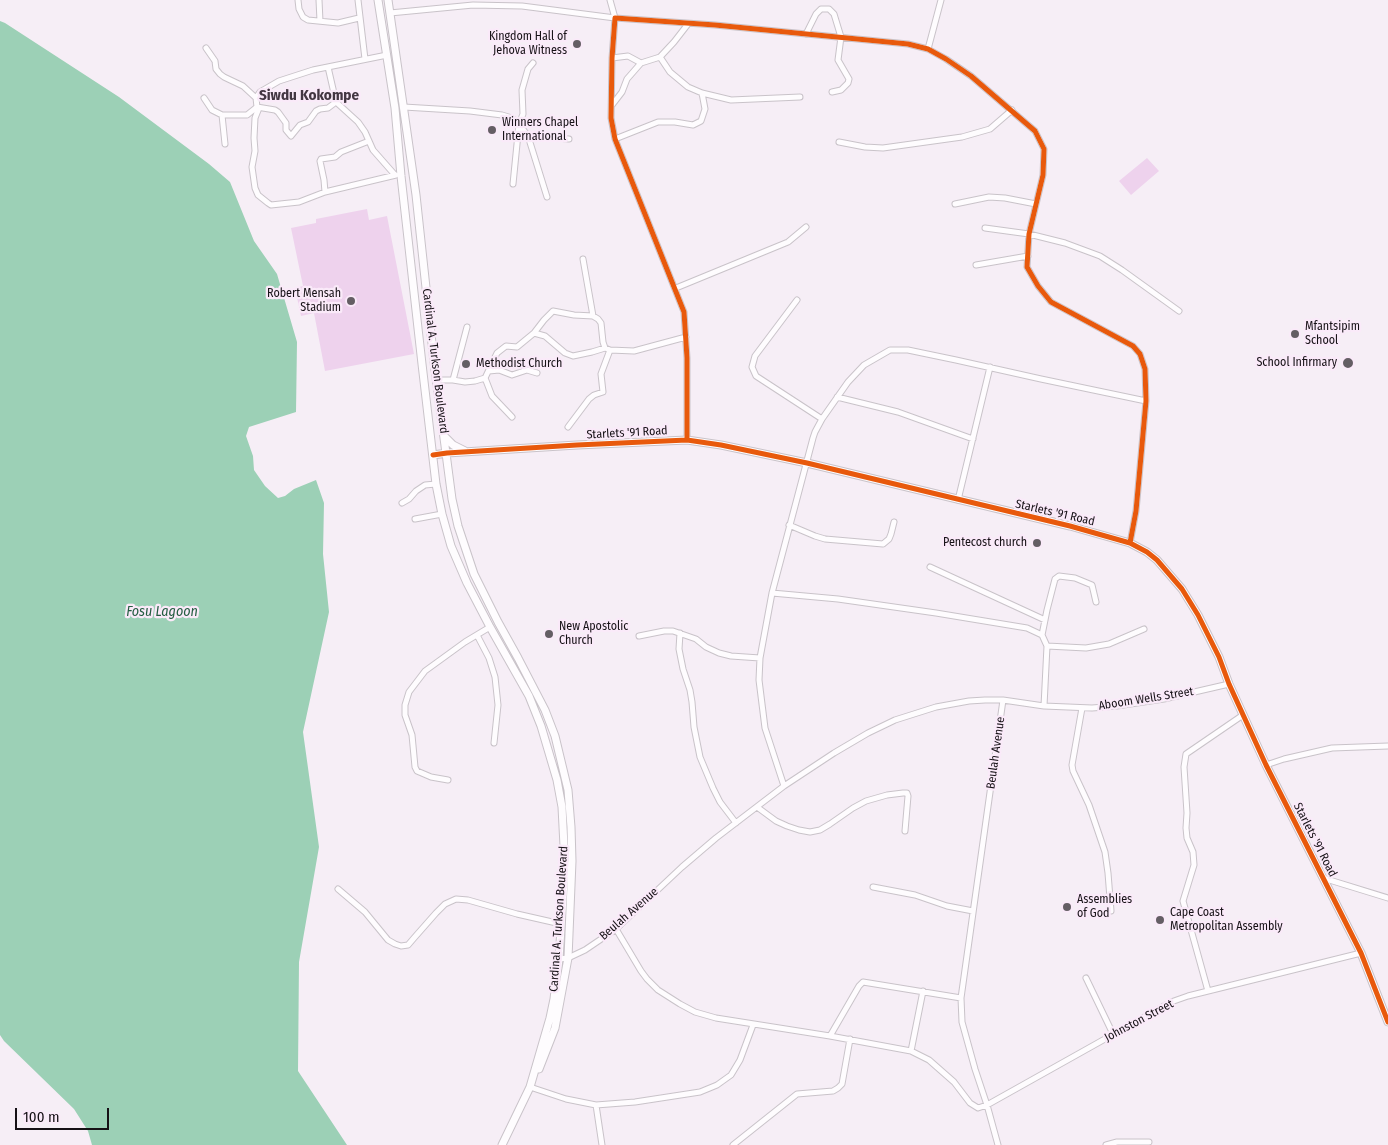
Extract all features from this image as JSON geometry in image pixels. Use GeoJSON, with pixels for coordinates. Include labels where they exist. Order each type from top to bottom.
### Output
{"type":"FeatureCollection","features":[{"type":"Feature","properties":{"kind":"street"},"geometry":{"type":"LineString","coordinates":[[298,0],[299,9],[303,17],[308,20],[338,23],[360,18]]}},
{"type":"Feature","properties":{"kind":"street"},"geometry":{"type":"LineString","coordinates":[[319,0],[320,22]]}},
{"type":"Feature","properties":{"kind":"street"},"geometry":{"type":"LineString","coordinates":[[358,0],[365,59]]}},
{"type":"Feature","properties":{"kind":"street","name":"Cardinal A. Turkson Boulevard"},"geometry":{"type":"LineString","coordinates":[[378,0],[395,108],[398,176],[404,198],[436,484],[442,514],[451,546],[467,583],[529,696],[541,726],[557,780],[562,807],[565,866],[559,959],[550,1018],[531,1083]]}},
{"type":"Feature","properties":{"kind":"street","name":"Cardinal A. Turkson Boulevard"},"geometry":{"type":"LineString","coordinates":[[388,0],[416,196],[436,380],[452,499],[458,526],[474,574],[537,692],[555,736],[568,790],[572,853],[568,958],[555,1028],[531,1083]]}},
{"type":"Feature","properties":{"kind":"street"},"geometry":{"type":"LineString","coordinates":[[610,0],[615,18],[611,118],[615,138],[684,312],[687,358],[687,440]]}},
{"type":"Feature","properties":{"kind":"street"},"geometry":{"type":"LineString","coordinates":[[928,49],[941,0]]}},
{"type":"Feature","properties":{"kind":"street"},"geometry":{"type":"LineString","coordinates":[[390,13],[473,5],[523,3],[615,18],[715,25],[908,44],[928,49],[971,76],[1035,131],[1044,149],[1043,175],[1029,234],[1027,267],[1038,286],[1051,302],[1133,346],[1140,354],[1145,369],[1146,401],[1136,511],[1130,543]]}},
{"type":"Feature","properties":{"kind":"street"},"geometry":{"type":"LineString","coordinates":[[806,34],[816,14],[821,9],[829,9],[834,14],[841,37],[838,60],[849,79],[848,83],[841,90],[832,92]]}},
{"type":"Feature","properties":{"kind":"street"},"geometry":{"type":"LineString","coordinates":[[612,106],[622,92],[627,79],[641,63],[660,57],[688,24]]}},
{"type":"Feature","properties":{"kind":"street"},"geometry":{"type":"LineString","coordinates":[[386,46],[394,46]]}},
{"type":"Feature","properties":{"kind":"street"},"geometry":{"type":"LineString","coordinates":[[206,48],[212,55],[220,74],[243,86],[256,98],[258,108],[255,118],[255,151],[252,167],[255,188],[263,200],[272,205],[298,202],[325,192],[398,176]]}},
{"type":"Feature","properties":{"kind":"street"},"geometry":{"type":"LineString","coordinates":[[256,98],[262,90],[289,77],[387,55]]}},
{"type":"Feature","properties":{"kind":"street"},"geometry":{"type":"LineString","coordinates":[[612,58],[628,56],[641,63]]}},
{"type":"Feature","properties":{"kind":"street"},"geometry":{"type":"LineString","coordinates":[[660,57],[670,72],[688,87],[702,94],[731,100],[800,97]]}},
{"type":"Feature","properties":{"kind":"street"},"geometry":{"type":"LineString","coordinates":[[513,184],[519,124],[523,114],[522,90],[528,69],[533,63]]}},
{"type":"Feature","properties":{"kind":"street"},"geometry":{"type":"LineString","coordinates":[[328,67],[336,102],[358,122],[373,150],[398,176]]}},
{"type":"Feature","properties":{"kind":"street"},"geometry":{"type":"LineString","coordinates":[[615,138],[658,122],[694,125],[701,121],[705,109],[702,94]]}},
{"type":"Feature","properties":{"kind":"street"},"geometry":{"type":"LineString","coordinates":[[204,98],[212,110],[222,115],[247,115],[258,108],[271,108],[278,112],[286,123],[286,130],[291,136],[300,125],[308,122],[316,111],[328,108],[336,102]]}},
{"type":"Feature","properties":{"kind":"street"},"geometry":{"type":"LineString","coordinates":[[404,107],[502,114],[512,118],[528,136],[547,197]]}},
{"type":"Feature","properties":{"kind":"street"},"geometry":{"type":"LineString","coordinates":[[839,142],[883,148],[962,137],[990,130],[1012,110]]}},
{"type":"Feature","properties":{"kind":"street"},"geometry":{"type":"LineString","coordinates":[[222,115],[225,144]]}},
{"type":"Feature","properties":{"kind":"street"},"geometry":{"type":"LineString","coordinates":[[528,136],[569,139]]}},
{"type":"Feature","properties":{"kind":"street"},"geometry":{"type":"LineString","coordinates":[[325,192],[320,161],[336,157],[341,152],[369,141]]}},
{"type":"Feature","properties":{"kind":"street"},"geometry":{"type":"LineString","coordinates":[[404,198],[416,196]]}},
{"type":"Feature","properties":{"kind":"street"},"geometry":{"type":"LineString","coordinates":[[955,204],[989,197],[1036,204]]}},
{"type":"Feature","properties":{"kind":"street"},"geometry":{"type":"LineString","coordinates":[[676,288],[788,242],[806,227]]}},
{"type":"Feature","properties":{"kind":"street"},"geometry":{"type":"LineString","coordinates":[[986,228],[1029,234],[1065,243],[1100,256],[1179,311]]}},
{"type":"Feature","properties":{"kind":"street"},"geometry":{"type":"LineString","coordinates":[[976,265],[1028,256]]}},
{"type":"Feature","properties":{"kind":"street"},"geometry":{"type":"LineString","coordinates":[[583,259],[593,316]]}},
{"type":"Feature","properties":{"kind":"street"},"geometry":{"type":"LineString","coordinates":[[797,300],[755,356],[752,367],[756,376],[822,419]]}},
{"type":"Feature","properties":{"kind":"street"},"geometry":{"type":"LineString","coordinates":[[436,380],[465,382],[484,378],[497,353],[502,348],[508,345],[512,347],[518,346],[534,333],[553,311],[593,316],[598,319],[601,323],[603,342],[608,349]]}},
{"type":"Feature","properties":{"kind":"street"},"geometry":{"type":"LineString","coordinates":[[453,380],[467,328]]}},
{"type":"Feature","properties":{"kind":"street"},"geometry":{"type":"LineString","coordinates":[[534,333],[545,336],[565,353],[573,356],[608,349],[634,351],[686,338]]}},
{"type":"Feature","properties":{"kind":"street"},"geometry":{"type":"LineString","coordinates":[[568,427],[594,394],[603,392],[601,374],[608,349]]}},
{"type":"Feature","properties":{"kind":"street"},"geometry":{"type":"LineString","coordinates":[[784,786],[765,728],[759,680],[760,658],[772,593],[813,438],[822,419],[848,382],[864,365],[890,350],[908,350],[1146,401]]}},
{"type":"Feature","properties":{"kind":"street"},"geometry":{"type":"LineString","coordinates":[[422,364],[434,362]]}},
{"type":"Feature","properties":{"kind":"street"},"geometry":{"type":"LineString","coordinates":[[958,500],[990,368]]}},
{"type":"Feature","properties":{"kind":"street"},"geometry":{"type":"LineString","coordinates":[[489,371],[499,370],[512,375],[527,370],[537,373]]}},
{"type":"Feature","properties":{"kind":"street"},"geometry":{"type":"LineString","coordinates":[[484,378],[492,396],[512,417]]}},
{"type":"Feature","properties":{"kind":"street"},"geometry":{"type":"LineString","coordinates":[[837,397],[898,412],[973,439]]}},
{"type":"Feature","properties":{"kind":"street"},"geometry":{"type":"LineString","coordinates":[[445,436],[454,445],[468,452]]}},
{"type":"Feature","properties":{"kind":"street","name":"Starlets '91 Road"},"geometry":{"type":"LineString","coordinates":[[433,455],[687,440],[721,445],[807,464],[1080,529],[1130,543],[1157,560],[1182,589],[1200,620],[1219,657],[1229,684],[1266,765],[1361,953],[1386,1009],[1388,1022]]}},
{"type":"Feature","properties":{"kind":"street"},"geometry":{"type":"LineString","coordinates":[[402,503],[425,485],[436,484]]}},
{"type":"Feature","properties":{"kind":"street"},"geometry":{"type":"LineString","coordinates":[[415,518],[442,514]]}},
{"type":"Feature","properties":{"kind":"street"},"geometry":{"type":"LineString","coordinates":[[789,524],[824,539],[883,544],[889,539],[894,522]]}},
{"type":"Feature","properties":{"kind":"street"},"geometry":{"type":"LineString","coordinates":[[930,567],[1045,620]]}},
{"type":"Feature","properties":{"kind":"street"},"geometry":{"type":"LineString","coordinates":[[1044,706],[1047,646],[1042,635],[1055,579],[1059,576],[1075,578],[1092,585],[1096,602]]}},
{"type":"Feature","properties":{"kind":"street"},"geometry":{"type":"LineString","coordinates":[[772,593],[838,599],[936,613],[1027,628],[1042,635]]}},
{"type":"Feature","properties":{"kind":"street"},"geometry":{"type":"LineString","coordinates":[[448,780],[431,777],[417,771],[412,735],[405,705],[409,692],[425,670],[490,627]]}},
{"type":"Feature","properties":{"kind":"street"},"geometry":{"type":"LineString","coordinates":[[1047,646],[1086,648],[1109,644],[1144,629]]}},
{"type":"Feature","properties":{"kind":"street"},"geometry":{"type":"LineString","coordinates":[[639,636],[664,631],[680,633],[696,639],[706,647],[719,653],[731,656],[760,658]]}},
{"type":"Feature","properties":{"kind":"street"},"geometry":{"type":"LineString","coordinates":[[680,633],[681,659],[690,690],[694,728],[700,757],[720,802],[736,823]]}},
{"type":"Feature","properties":{"kind":"street"},"geometry":{"type":"LineString","coordinates":[[477,635],[489,658],[495,677],[498,705],[494,743]]}},
{"type":"Feature","properties":{"kind":"street","name":"Aboom Wells Street"},"geometry":{"type":"LineString","coordinates":[[1003,700],[1044,706],[1082,708],[1117,706],[1229,684]]}},
{"type":"Feature","properties":{"kind":"street","name":"Beulah Avenue"},"geometry":{"type":"LineString","coordinates":[[559,959],[568,958],[585,950],[616,929],[682,867],[736,823],[784,786],[842,748],[895,720],[936,707],[985,700],[1003,700],[961,998],[962,1022],[998,1145]]}},
{"type":"Feature","properties":{"kind":"street"},"geometry":{"type":"LineString","coordinates":[[1082,708],[1072,765],[1089,805],[1104,852],[1111,911]]}},
{"type":"Feature","properties":{"kind":"street"},"geometry":{"type":"LineString","coordinates":[[1208,991],[1183,901],[1194,865],[1193,852],[1187,838],[1184,767],[1186,754],[1243,714]]}},
{"type":"Feature","properties":{"kind":"street"},"geometry":{"type":"LineString","coordinates":[[1266,765],[1332,748],[1388,746]]}},
{"type":"Feature","properties":{"kind":"street"},"geometry":{"type":"LineString","coordinates":[[756,807],[776,821],[810,832],[820,830],[866,801],[887,795],[906,793],[908,796],[904,831]]}},
{"type":"Feature","properties":{"kind":"street"},"geometry":{"type":"LineString","coordinates":[[1323,878],[1388,898]]}},
{"type":"Feature","properties":{"kind":"street"},"geometry":{"type":"LineString","coordinates":[[873,887],[915,895],[947,906],[973,911]]}},
{"type":"Feature","properties":{"kind":"street"},"geometry":{"type":"LineString","coordinates":[[338,889],[365,912],[388,940],[401,946],[408,945],[436,913],[446,904],[456,899],[468,900],[561,924]]}},
{"type":"Feature","properties":{"kind":"street"},"geometry":{"type":"LineString","coordinates":[[616,929],[641,971],[658,990],[668,998],[695,1012],[753,1025],[850,1039],[911,1051],[929,1060],[954,1082],[974,1106],[978,1108],[987,1105]]}},
{"type":"Feature","properties":{"kind":"street","name":"Johnston Street"},"geometry":{"type":"LineString","coordinates":[[987,1105],[1171,1002],[1361,953]]}},
{"type":"Feature","properties":{"kind":"street"},"geometry":{"type":"LineString","coordinates":[[1086,978],[1113,1034]]}},
{"type":"Feature","properties":{"kind":"street"},"geometry":{"type":"LineString","coordinates":[[830,1036],[863,982],[961,998]]}},
{"type":"Feature","properties":{"kind":"street"},"geometry":{"type":"LineString","coordinates":[[911,1051],[923,992]]}},
{"type":"Feature","properties":{"kind":"street"},"geometry":{"type":"LineString","coordinates":[[502,1145],[531,1083],[566,1099],[596,1105],[700,1092],[716,1085],[730,1075],[740,1060],[753,1025]]}},
{"type":"Feature","properties":{"kind":"street"},"geometry":{"type":"LineString","coordinates":[[733,1145],[797,1094],[834,1091],[838,1088],[842,1084],[850,1039]]}},
{"type":"Feature","properties":{"kind":"street"},"geometry":{"type":"LineString","coordinates":[[596,1105],[602,1145]]}},
{"type":"Feature","properties":{"kind":"street"},"geometry":{"type":"LineString","coordinates":[[1106,1145],[1117,1142],[1149,1142]]}},
{"type":"Feature","properties":{"kind":"shaded area"},"geometry":{"type":"Polygon","coordinates":[[[1147,158],[1159,171],[1131,195],[1119,181],[1147,158]]]}},
{"type":"Feature","properties":{"kind":"shaded area","name":"Robert Mensah Stadium"},"geometry":{"type":"Polygon","coordinates":[[[367,209],[369,220],[387,216],[414,354],[325,371],[314,313],[301,316],[295,288],[303,286],[291,228],[316,223],[316,219],[367,209]]]}},
{"type":"Feature","properties":{"kind":"water","name":"Fosu Lagoon"},"geometry":{"type":"Polygon","coordinates":[[[0,21],[119,97],[209,164],[230,182],[254,241],[277,274],[297,342],[296,412],[249,427],[246,436],[253,456],[254,470],[265,486],[278,498],[316,480],[324,503],[323,554],[329,612],[303,732],[319,847],[299,962],[298,1071],[347,1145],[92,1145],[88,1131],[74,1109],[0,1035],[0,21]]]}},
{"type":"Feature","properties":{"kind":"cycle path"},"geometry":{"type":"LineString","coordinates":[[687,440],[687,358],[684,312],[615,139],[611,118],[615,18],[715,25],[908,44],[928,49],[971,76],[1035,131],[1044,149],[1043,175],[1029,234],[1027,267],[1038,286],[1051,302],[1133,346],[1140,354],[1145,369],[1146,401],[1136,511],[1130,543]]}},
{"type":"Feature","properties":{"kind":"cycle path"},"geometry":{"type":"LineString","coordinates":[[433,455],[687,440],[807,463],[1070,526],[1130,543],[1147,552],[1157,560],[1182,589],[1198,615],[1219,657],[1229,684],[1266,765],[1361,953],[1388,1022]]}},
{"type":"Feature","properties":{"kind":"place","name":"Kingdom Hall of Jehova Witness"},"geometry":{"type":"Point","coordinates":[577,44]}},
{"type":"Feature","properties":{"kind":"place","name":"Winners Chapel International"},"geometry":{"type":"Point","coordinates":[492,130]}},
{"type":"Feature","properties":{"kind":"place","name":"Robert Mensah Stadium"},"geometry":{"type":"Point","coordinates":[351,301]}},
{"type":"Feature","properties":{"kind":"place","name":"Mfantsipim School"},"geometry":{"type":"Point","coordinates":[1295,334]}},
{"type":"Feature","properties":{"kind":"place","name":"School Infirmary"},"geometry":{"type":"Point","coordinates":[1348,363]}},
{"type":"Feature","properties":{"kind":"place","name":"Methodist Church"},"geometry":{"type":"Point","coordinates":[466,364]}},
{"type":"Feature","properties":{"kind":"place","name":"Pentecost church"},"geometry":{"type":"Point","coordinates":[1037,543]}},
{"type":"Feature","properties":{"kind":"place","name":"New Apostolic Church"},"geometry":{"type":"Point","coordinates":[549,634]}},
{"type":"Feature","properties":{"kind":"place","name":"Assemblies of God"},"geometry":{"type":"Point","coordinates":[1067,907]}},
{"type":"Feature","properties":{"kind":"place","name":"Cape Coast Metropolitan Assembly"},"geometry":{"type":"Point","coordinates":[1160,920]}},
{"type":"Feature","properties":{"kind":"district","name":"Siwdu Kokompe"},"geometry":{"type":"Point","coordinates":[309,96]}}]}
